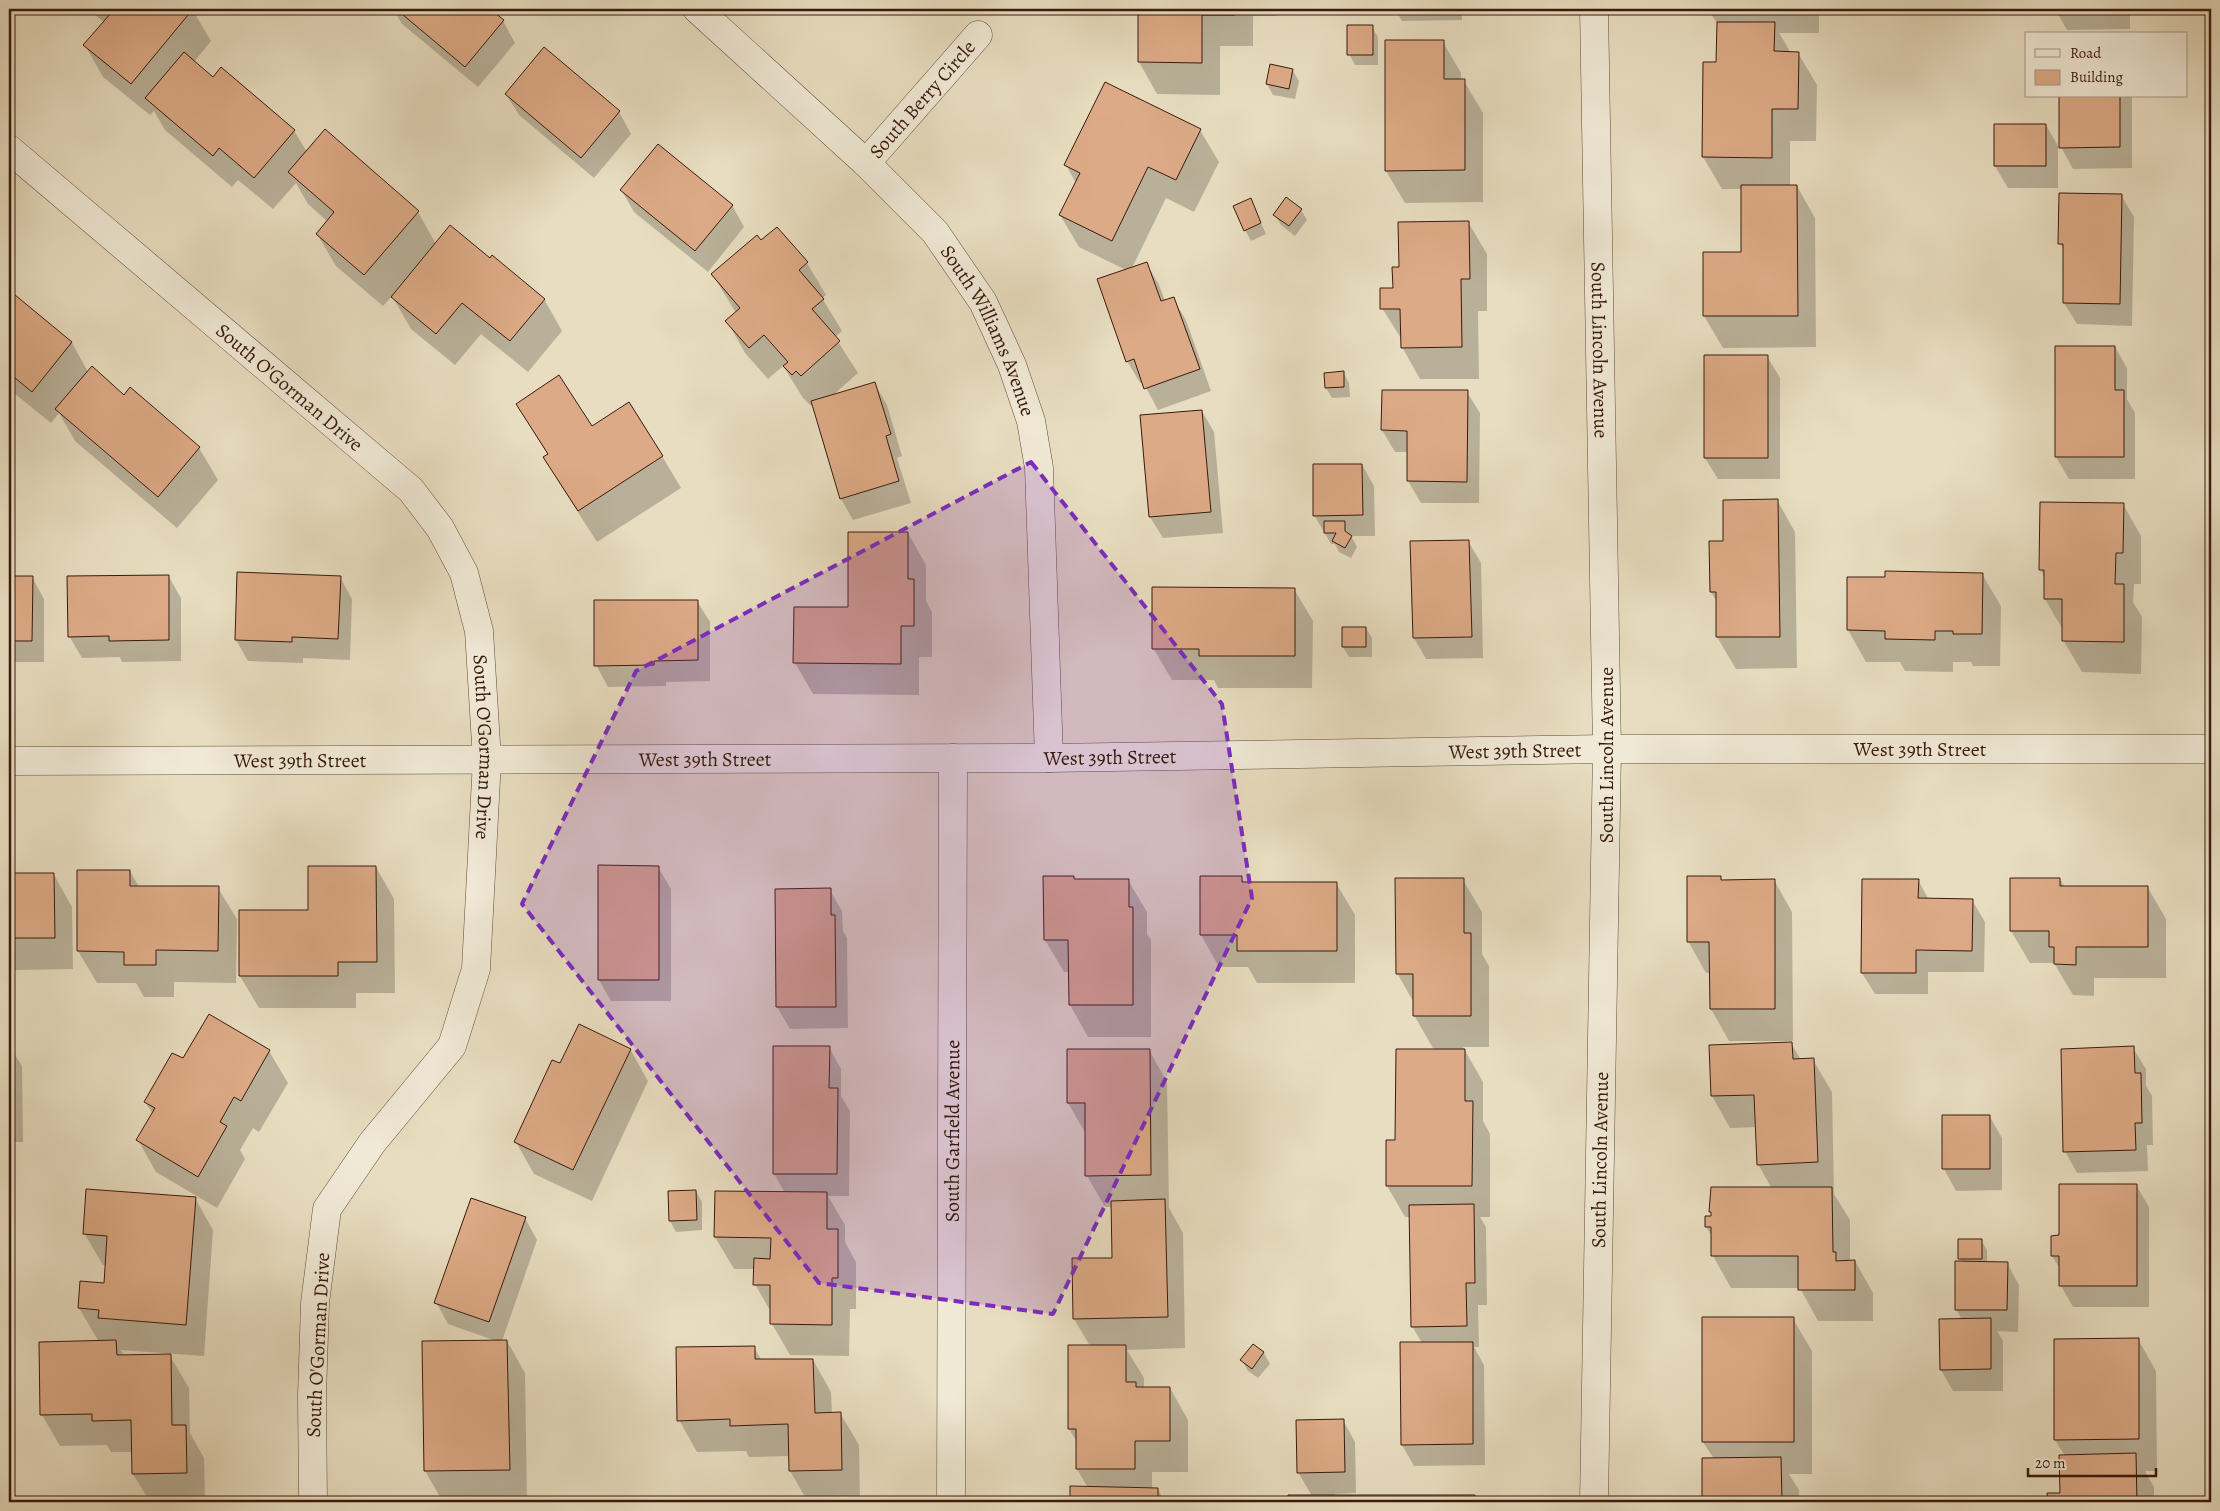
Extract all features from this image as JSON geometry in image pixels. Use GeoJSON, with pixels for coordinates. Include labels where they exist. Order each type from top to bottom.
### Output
{"type":"FeatureCollection","features":[{"type":"Feature","properties":{"kind":"street","name":"South Williams Avenue"},"geometry":{"type":"LineString","coordinates":[[696,9],[866,163],[935,232],[983,302],[1012,366],[1031,421],[1039,468],[1049,758]]}},
{"type":"Feature","properties":{"kind":"street","name":"South Lincoln Avenue"},"geometry":{"type":"LineString","coordinates":[[1594,9],[1607,749],[1594,1502]]}},
{"type":"Feature","properties":{"kind":"street","name":"South Berry Circle"},"geometry":{"type":"LineString","coordinates":[[866,163],[978,35]]}},
{"type":"Feature","properties":{"kind":"street","name":"South O'Gorman Drive"},"geometry":{"type":"LineString","coordinates":[[9,149],[411,490],[440,528],[464,573],[480,631],[487,760],[476,969],[452,1046],[372,1143],[327,1209],[315,1302],[312,1396],[313,1502]]}},
{"type":"Feature","properties":{"kind":"street","name":"West 39th Street"},"geometry":{"type":"LineString","coordinates":[[9,761],[1049,758],[1607,749],[2211,749]]}},
{"type":"Feature","properties":{"kind":"street","name":"South Garfield Avenue"},"geometry":{"type":"LineString","coordinates":[[951,1502],[953,758]]}},
{"type":"Feature","properties":{"kind":"highlighted area"},"geometry":{"type":"Polygon","coordinates":[[[1031,462],[1222,704],[1252,898],[1053,1314],[819,1283],[522,904],[636,671],[1031,462]]]}},
{"type":"Feature","properties":{"kind":"building"},"geometry":{"type":"Polygon","coordinates":[[[106,9],[193,9],[131,84],[83,45],[111,13],[106,9]]]}},
{"type":"Feature","properties":{"kind":"building"},"geometry":{"type":"Polygon","coordinates":[[[396,9],[490,9],[504,20],[465,67],[396,9]]]}},
{"type":"Feature","properties":{"kind":"building"},"geometry":{"type":"Polygon","coordinates":[[[1138,9],[1235,9],[1235,15],[1202,15],[1202,63],[1138,62],[1138,9]]]}},
{"type":"Feature","properties":{"kind":"building"},"geometry":{"type":"Polygon","coordinates":[[[1717,22],[1775,22],[1774,51],[1799,52],[1798,109],[1772,109],[1772,158],[1702,157],[1703,62],[1716,62],[1717,22]]]}},
{"type":"Feature","properties":{"kind":"building"},"geometry":{"type":"Polygon","coordinates":[[[1347,25],[1373,25],[1373,55],[1347,55],[1347,25]]]}},
{"type":"Feature","properties":{"kind":"building"},"geometry":{"type":"Polygon","coordinates":[[[1385,40],[1444,40],[1444,79],[1465,79],[1465,170],[1385,171],[1385,40]]]}},
{"type":"Feature","properties":{"kind":"building"},"geometry":{"type":"Polygon","coordinates":[[[544,47],[620,111],[581,158],[505,94],[544,47]]]}},
{"type":"Feature","properties":{"kind":"building"},"geometry":{"type":"Polygon","coordinates":[[[184,52],[213,77],[221,67],[295,130],[254,178],[219,148],[213,156],[145,98],[184,52]]]}},
{"type":"Feature","properties":{"kind":"building"},"geometry":{"type":"Polygon","coordinates":[[[1270,64],[1293,69],[1289,89],[1266,84],[1270,64]]]}},
{"type":"Feature","properties":{"kind":"building"},"geometry":{"type":"Polygon","coordinates":[[[1105,82],[1201,129],[1176,180],[1148,167],[1112,241],[1059,215],[1080,173],[1064,165],[1105,82]]]}},
{"type":"Feature","properties":{"kind":"building"},"geometry":{"type":"Polygon","coordinates":[[[2059,98],[2120,98],[2120,147],[2059,148],[2059,98]]]}},
{"type":"Feature","properties":{"kind":"building"},"geometry":{"type":"Polygon","coordinates":[[[1994,124],[2046,124],[2046,166],[1994,166],[1994,124]]]}},
{"type":"Feature","properties":{"kind":"building"},"geometry":{"type":"Polygon","coordinates":[[[325,129],[419,211],[364,275],[316,234],[334,212],[288,172],[325,129]]]}},
{"type":"Feature","properties":{"kind":"building"},"geometry":{"type":"Polygon","coordinates":[[[658,144],[733,205],[695,251],[620,190],[658,144]]]}},
{"type":"Feature","properties":{"kind":"building"},"geometry":{"type":"Polygon","coordinates":[[[1741,185],[1797,185],[1798,316],[1703,316],[1703,252],[1741,252],[1741,185]]]}},
{"type":"Feature","properties":{"kind":"building"},"geometry":{"type":"Polygon","coordinates":[[[2059,193],[2122,194],[2120,304],[2063,303],[2063,244],[2058,244],[2059,193]]]}},
{"type":"Feature","properties":{"kind":"building"},"geometry":{"type":"Polygon","coordinates":[[[1286,197],[1302,209],[1289,226],[1273,215],[1286,197]]]}},
{"type":"Feature","properties":{"kind":"building"},"geometry":{"type":"Polygon","coordinates":[[[1251,198],[1261,223],[1244,231],[1233,206],[1251,198]]]}},
{"type":"Feature","properties":{"kind":"building"},"geometry":{"type":"Polygon","coordinates":[[[1469,221],[1470,279],[1461,279],[1462,347],[1401,348],[1400,309],[1380,309],[1380,288],[1393,288],[1392,267],[1399,267],[1398,222],[1469,221]]]}},
{"type":"Feature","properties":{"kind":"building"},"geometry":{"type":"Polygon","coordinates":[[[450,225],[490,258],[492,255],[545,299],[510,341],[462,303],[436,334],[391,297],[450,225]]]}},
{"type":"Feature","properties":{"kind":"building"},"geometry":{"type":"Polygon","coordinates":[[[777,227],[808,262],[799,270],[824,299],[812,309],[840,341],[801,376],[796,371],[792,375],[783,366],[788,362],[764,335],[749,348],[725,321],[740,308],[711,274],[757,235],[761,240],[777,227]]]}},
{"type":"Feature","properties":{"kind":"building"},"geometry":{"type":"Polygon","coordinates":[[[1147,262],[1161,301],[1174,297],[1200,369],[1144,389],[1134,359],[1126,362],[1097,279],[1147,262]]]}},
{"type":"Feature","properties":{"kind":"building"},"geometry":{"type":"Polygon","coordinates":[[[9,290],[72,342],[32,392],[9,373],[9,290]]]}},
{"type":"Feature","properties":{"kind":"building"},"geometry":{"type":"Polygon","coordinates":[[[2055,346],[2115,346],[2115,390],[2124,390],[2124,457],[2055,457],[2055,346]]]}},
{"type":"Feature","properties":{"kind":"building"},"geometry":{"type":"Polygon","coordinates":[[[1704,355],[1768,355],[1768,458],[1704,458],[1704,355]]]}},
{"type":"Feature","properties":{"kind":"building"},"geometry":{"type":"Polygon","coordinates":[[[92,366],[124,395],[130,387],[200,447],[158,497],[55,409],[92,366]]]}},
{"type":"Feature","properties":{"kind":"building"},"geometry":{"type":"Polygon","coordinates":[[[1344,371],[1344,387],[1325,388],[1324,373],[1344,371]]]}},
{"type":"Feature","properties":{"kind":"building"},"geometry":{"type":"Polygon","coordinates":[[[559,375],[592,426],[629,402],[663,456],[578,511],[543,457],[548,454],[516,404],[559,375]]]}},
{"type":"Feature","properties":{"kind":"building"},"geometry":{"type":"Polygon","coordinates":[[[875,382],[891,434],[886,436],[899,481],[840,499],[811,401],[875,382]]]}},
{"type":"Feature","properties":{"kind":"building"},"geometry":{"type":"Polygon","coordinates":[[[1382,390],[1468,390],[1467,482],[1407,481],[1407,431],[1381,430],[1382,390]]]}},
{"type":"Feature","properties":{"kind":"building"},"geometry":{"type":"Polygon","coordinates":[[[1202,410],[1211,512],[1149,517],[1140,415],[1202,410]]]}},
{"type":"Feature","properties":{"kind":"building"},"geometry":{"type":"Polygon","coordinates":[[[1313,464],[1362,464],[1363,515],[1313,516],[1313,464]]]}},
{"type":"Feature","properties":{"kind":"building"},"geometry":{"type":"Polygon","coordinates":[[[1778,499],[1780,637],[1716,637],[1716,592],[1710,592],[1709,541],[1723,541],[1723,500],[1778,499]]]}},
{"type":"Feature","properties":{"kind":"building"},"geometry":{"type":"Polygon","coordinates":[[[2040,502],[2124,503],[2123,553],[2116,553],[2115,584],[2124,584],[2124,642],[2062,641],[2062,599],[2044,599],[2044,570],[2039,570],[2040,502]]]}},
{"type":"Feature","properties":{"kind":"building"},"geometry":{"type":"Polygon","coordinates":[[[1324,521],[1345,521],[1345,531],[1352,536],[1345,548],[1332,541],[1336,533],[1324,533],[1324,521]]]}},
{"type":"Feature","properties":{"kind":"building"},"geometry":{"type":"Polygon","coordinates":[[[848,532],[908,532],[908,579],[914,579],[914,626],[901,626],[901,664],[793,663],[794,607],[848,607],[848,532]]]}},
{"type":"Feature","properties":{"kind":"building"},"geometry":{"type":"Polygon","coordinates":[[[1469,540],[1472,637],[1413,638],[1410,541],[1469,540]]]}},
{"type":"Feature","properties":{"kind":"building"},"geometry":{"type":"Polygon","coordinates":[[[1885,571],[1983,573],[1982,634],[1953,634],[1953,631],[1935,631],[1935,640],[1885,639],[1885,631],[1847,630],[1847,577],[1885,577],[1885,571]]]}},
{"type":"Feature","properties":{"kind":"building"},"geometry":{"type":"Polygon","coordinates":[[[237,572],[341,576],[338,639],[292,637],[292,642],[235,640],[237,572]]]}},
{"type":"Feature","properties":{"kind":"building"},"geometry":{"type":"Polygon","coordinates":[[[169,575],[169,640],[109,641],[109,636],[68,637],[67,576],[169,575]]]}},
{"type":"Feature","properties":{"kind":"building"},"geometry":{"type":"Polygon","coordinates":[[[9,576],[33,576],[32,641],[9,641],[9,576]]]}},
{"type":"Feature","properties":{"kind":"building"},"geometry":{"type":"Polygon","coordinates":[[[1152,587],[1295,588],[1295,656],[1199,656],[1199,649],[1152,649],[1152,587]]]}},
{"type":"Feature","properties":{"kind":"building"},"geometry":{"type":"Polygon","coordinates":[[[594,600],[698,600],[698,660],[654,661],[654,665],[594,666],[594,600]]]}},
{"type":"Feature","properties":{"kind":"building"},"geometry":{"type":"Polygon","coordinates":[[[1342,627],[1366,627],[1366,647],[1342,647],[1342,627]]]}},
{"type":"Feature","properties":{"kind":"building"},"geometry":{"type":"Polygon","coordinates":[[[598,865],[659,866],[659,980],[598,980],[598,865]]]}},
{"type":"Feature","properties":{"kind":"building"},"geometry":{"type":"Polygon","coordinates":[[[308,866],[376,866],[377,962],[338,962],[338,976],[239,976],[239,910],[308,910],[308,866]]]}},
{"type":"Feature","properties":{"kind":"building"},"geometry":{"type":"Polygon","coordinates":[[[77,870],[130,870],[130,886],[219,886],[218,951],[156,950],[156,965],[124,965],[124,952],[77,951],[77,870]]]}},
{"type":"Feature","properties":{"kind":"building"},"geometry":{"type":"Polygon","coordinates":[[[9,873],[54,873],[55,938],[9,938],[9,873]]]}},
{"type":"Feature","properties":{"kind":"building"},"geometry":{"type":"Polygon","coordinates":[[[1043,876],[1074,876],[1074,879],[1129,879],[1129,907],[1133,907],[1133,1005],[1069,1005],[1068,940],[1044,940],[1043,876]]]}},
{"type":"Feature","properties":{"kind":"building"},"geometry":{"type":"Polygon","coordinates":[[[1200,876],[1242,876],[1242,882],[1337,882],[1337,951],[1237,951],[1237,935],[1200,935],[1200,876]]]}},
{"type":"Feature","properties":{"kind":"building"},"geometry":{"type":"Polygon","coordinates":[[[1687,876],[1721,876],[1721,880],[1775,879],[1775,1009],[1710,1009],[1709,942],[1687,942],[1687,876]]]}},
{"type":"Feature","properties":{"kind":"building"},"geometry":{"type":"Polygon","coordinates":[[[1395,878],[1464,878],[1464,933],[1471,933],[1471,1016],[1413,1016],[1413,974],[1396,974],[1395,878]]]}},
{"type":"Feature","properties":{"kind":"building"},"geometry":{"type":"Polygon","coordinates":[[[2010,878],[2060,878],[2060,886],[2148,886],[2148,947],[2076,947],[2076,965],[2054,964],[2054,947],[2049,947],[2049,931],[2010,931],[2010,878]]]}},
{"type":"Feature","properties":{"kind":"building"},"geometry":{"type":"Polygon","coordinates":[[[1862,879],[1919,879],[1918,898],[1973,899],[1972,951],[1916,950],[1916,973],[1861,973],[1862,879]]]}},
{"type":"Feature","properties":{"kind":"building"},"geometry":{"type":"Polygon","coordinates":[[[831,888],[831,915],[835,915],[836,1007],[776,1007],[775,889],[831,888]]]}},
{"type":"Feature","properties":{"kind":"building"},"geometry":{"type":"Polygon","coordinates":[[[209,1014],[270,1050],[241,1101],[234,1097],[220,1122],[227,1126],[198,1177],[136,1140],[155,1108],[144,1102],[172,1053],[183,1058],[209,1014]]]}},
{"type":"Feature","properties":{"kind":"building"},"geometry":{"type":"Polygon","coordinates":[[[579,1024],[631,1049],[573,1170],[514,1142],[552,1060],[560,1063],[579,1024]]]}},
{"type":"Feature","properties":{"kind":"building"},"geometry":{"type":"Polygon","coordinates":[[[1792,1042],[1793,1059],[1814,1058],[1818,1162],[1757,1165],[1754,1095],[1711,1096],[1709,1045],[1792,1042]]]}},
{"type":"Feature","properties":{"kind":"building"},"geometry":{"type":"Polygon","coordinates":[[[10,1044],[11,1120],[9,1120],[10,1044]]]}},
{"type":"Feature","properties":{"kind":"building"},"geometry":{"type":"Polygon","coordinates":[[[773,1046],[830,1046],[829,1088],[838,1088],[837,1174],[773,1174],[773,1046]]]}},
{"type":"Feature","properties":{"kind":"building"},"geometry":{"type":"Polygon","coordinates":[[[2134,1046],[2135,1073],[2141,1073],[2142,1123],[2135,1123],[2136,1150],[2063,1152],[2061,1049],[2134,1046]]]}},
{"type":"Feature","properties":{"kind":"building"},"geometry":{"type":"Polygon","coordinates":[[[1067,1049],[1150,1049],[1151,1175],[1085,1176],[1085,1103],[1067,1103],[1067,1049]]]}},
{"type":"Feature","properties":{"kind":"building"},"geometry":{"type":"Polygon","coordinates":[[[1396,1049],[1465,1049],[1465,1101],[1473,1101],[1472,1186],[1386,1186],[1386,1140],[1395,1140],[1396,1049]]]}},
{"type":"Feature","properties":{"kind":"building"},"geometry":{"type":"Polygon","coordinates":[[[1942,1115],[1990,1115],[1990,1169],[1942,1169],[1942,1115]]]}},
{"type":"Feature","properties":{"kind":"building"},"geometry":{"type":"Polygon","coordinates":[[[2059,1184],[2137,1184],[2137,1286],[2059,1286],[2059,1256],[2051,1256],[2051,1236],[2059,1235],[2059,1184]]]}},
{"type":"Feature","properties":{"kind":"building"},"geometry":{"type":"Polygon","coordinates":[[[1711,1187],[1832,1187],[1833,1252],[1836,1252],[1836,1261],[1855,1260],[1855,1290],[1798,1290],[1798,1256],[1711,1256],[1711,1227],[1705,1227],[1705,1216],[1711,1216],[1711,1212],[1709,1212],[1711,1187]]]}},
{"type":"Feature","properties":{"kind":"building"},"geometry":{"type":"Polygon","coordinates":[[[86,1189],[196,1197],[186,1325],[98,1318],[99,1310],[78,1308],[80,1281],[104,1283],[107,1236],[83,1234],[86,1189]]]}},
{"type":"Feature","properties":{"kind":"building"},"geometry":{"type":"Polygon","coordinates":[[[696,1190],[697,1220],[669,1221],[668,1191],[696,1190]]]}},
{"type":"Feature","properties":{"kind":"building"},"geometry":{"type":"Polygon","coordinates":[[[715,1191],[827,1192],[827,1229],[838,1229],[838,1278],[832,1278],[832,1325],[770,1324],[770,1285],[753,1285],[754,1258],[770,1259],[771,1238],[714,1237],[715,1191]]]}},
{"type":"Feature","properties":{"kind":"building"},"geometry":{"type":"Polygon","coordinates":[[[471,1198],[526,1217],[489,1322],[434,1303],[471,1198]]]}},
{"type":"Feature","properties":{"kind":"building"},"geometry":{"type":"Polygon","coordinates":[[[1165,1199],[1168,1317],[1073,1319],[1072,1258],[1112,1258],[1111,1201],[1165,1199]]]}},
{"type":"Feature","properties":{"kind":"building"},"geometry":{"type":"Polygon","coordinates":[[[1474,1204],[1475,1283],[1466,1283],[1467,1326],[1411,1327],[1409,1205],[1474,1204]]]}},
{"type":"Feature","properties":{"kind":"building"},"geometry":{"type":"Polygon","coordinates":[[[1958,1239],[1982,1239],[1982,1259],[1958,1259],[1958,1239]]]}},
{"type":"Feature","properties":{"kind":"building"},"geometry":{"type":"Polygon","coordinates":[[[1955,1261],[2008,1262],[2007,1310],[1955,1310],[1955,1261]]]}},
{"type":"Feature","properties":{"kind":"building"},"geometry":{"type":"Polygon","coordinates":[[[1702,1317],[1794,1317],[1794,1442],[1702,1442],[1702,1317]]]}},
{"type":"Feature","properties":{"kind":"building"},"geometry":{"type":"Polygon","coordinates":[[[1991,1318],[1991,1369],[1940,1370],[1939,1319],[1991,1318]]]}},
{"type":"Feature","properties":{"kind":"building"},"geometry":{"type":"Polygon","coordinates":[[[2139,1338],[2139,1439],[2054,1440],[2054,1339],[2139,1338]]]}},
{"type":"Feature","properties":{"kind":"building"},"geometry":{"type":"Polygon","coordinates":[[[116,1340],[117,1355],[171,1354],[172,1425],[186,1425],[187,1473],[132,1474],[131,1420],[92,1421],[92,1414],[40,1415],[39,1342],[116,1340]]]}},
{"type":"Feature","properties":{"kind":"building"},"geometry":{"type":"Polygon","coordinates":[[[507,1340],[510,1470],[424,1471],[422,1341],[507,1340]]]}},
{"type":"Feature","properties":{"kind":"building"},"geometry":{"type":"Polygon","coordinates":[[[1400,1342],[1473,1342],[1473,1444],[1401,1445],[1400,1342]]]}},
{"type":"Feature","properties":{"kind":"building"},"geometry":{"type":"Polygon","coordinates":[[[1253,1344],[1264,1352],[1252,1369],[1240,1360],[1253,1344]]]}},
{"type":"Feature","properties":{"kind":"building"},"geometry":{"type":"Polygon","coordinates":[[[1068,1345],[1126,1345],[1126,1382],[1136,1382],[1136,1387],[1170,1387],[1170,1441],[1135,1441],[1135,1469],[1076,1469],[1076,1429],[1068,1429],[1068,1345]]]}},
{"type":"Feature","properties":{"kind":"building"},"geometry":{"type":"Polygon","coordinates":[[[755,1346],[755,1359],[813,1359],[815,1413],[841,1412],[842,1470],[789,1471],[788,1424],[730,1426],[730,1419],[677,1421],[676,1347],[755,1346]]]}},
{"type":"Feature","properties":{"kind":"building"},"geometry":{"type":"Polygon","coordinates":[[[1344,1419],[1345,1472],[1297,1473],[1296,1420],[1344,1419]]]}},
{"type":"Feature","properties":{"kind":"building"},"geometry":{"type":"Polygon","coordinates":[[[2136,1453],[2137,1502],[2048,1502],[2047,1493],[2060,1493],[2059,1455],[2136,1453]]]}},
{"type":"Feature","properties":{"kind":"building"},"geometry":{"type":"Polygon","coordinates":[[[1781,1457],[1782,1502],[1702,1502],[1702,1458],[1781,1457]]]}},
{"type":"Feature","properties":{"kind":"building"},"geometry":{"type":"Polygon","coordinates":[[[1070,1486],[1158,1488],[1158,1502],[1070,1502],[1070,1486]]]}},
{"type":"Feature","properties":{"kind":"building"},"geometry":{"type":"Polygon","coordinates":[[[1288,1495],[1475,1495],[1475,1502],[1288,1502],[1288,1495]]]}}]}
